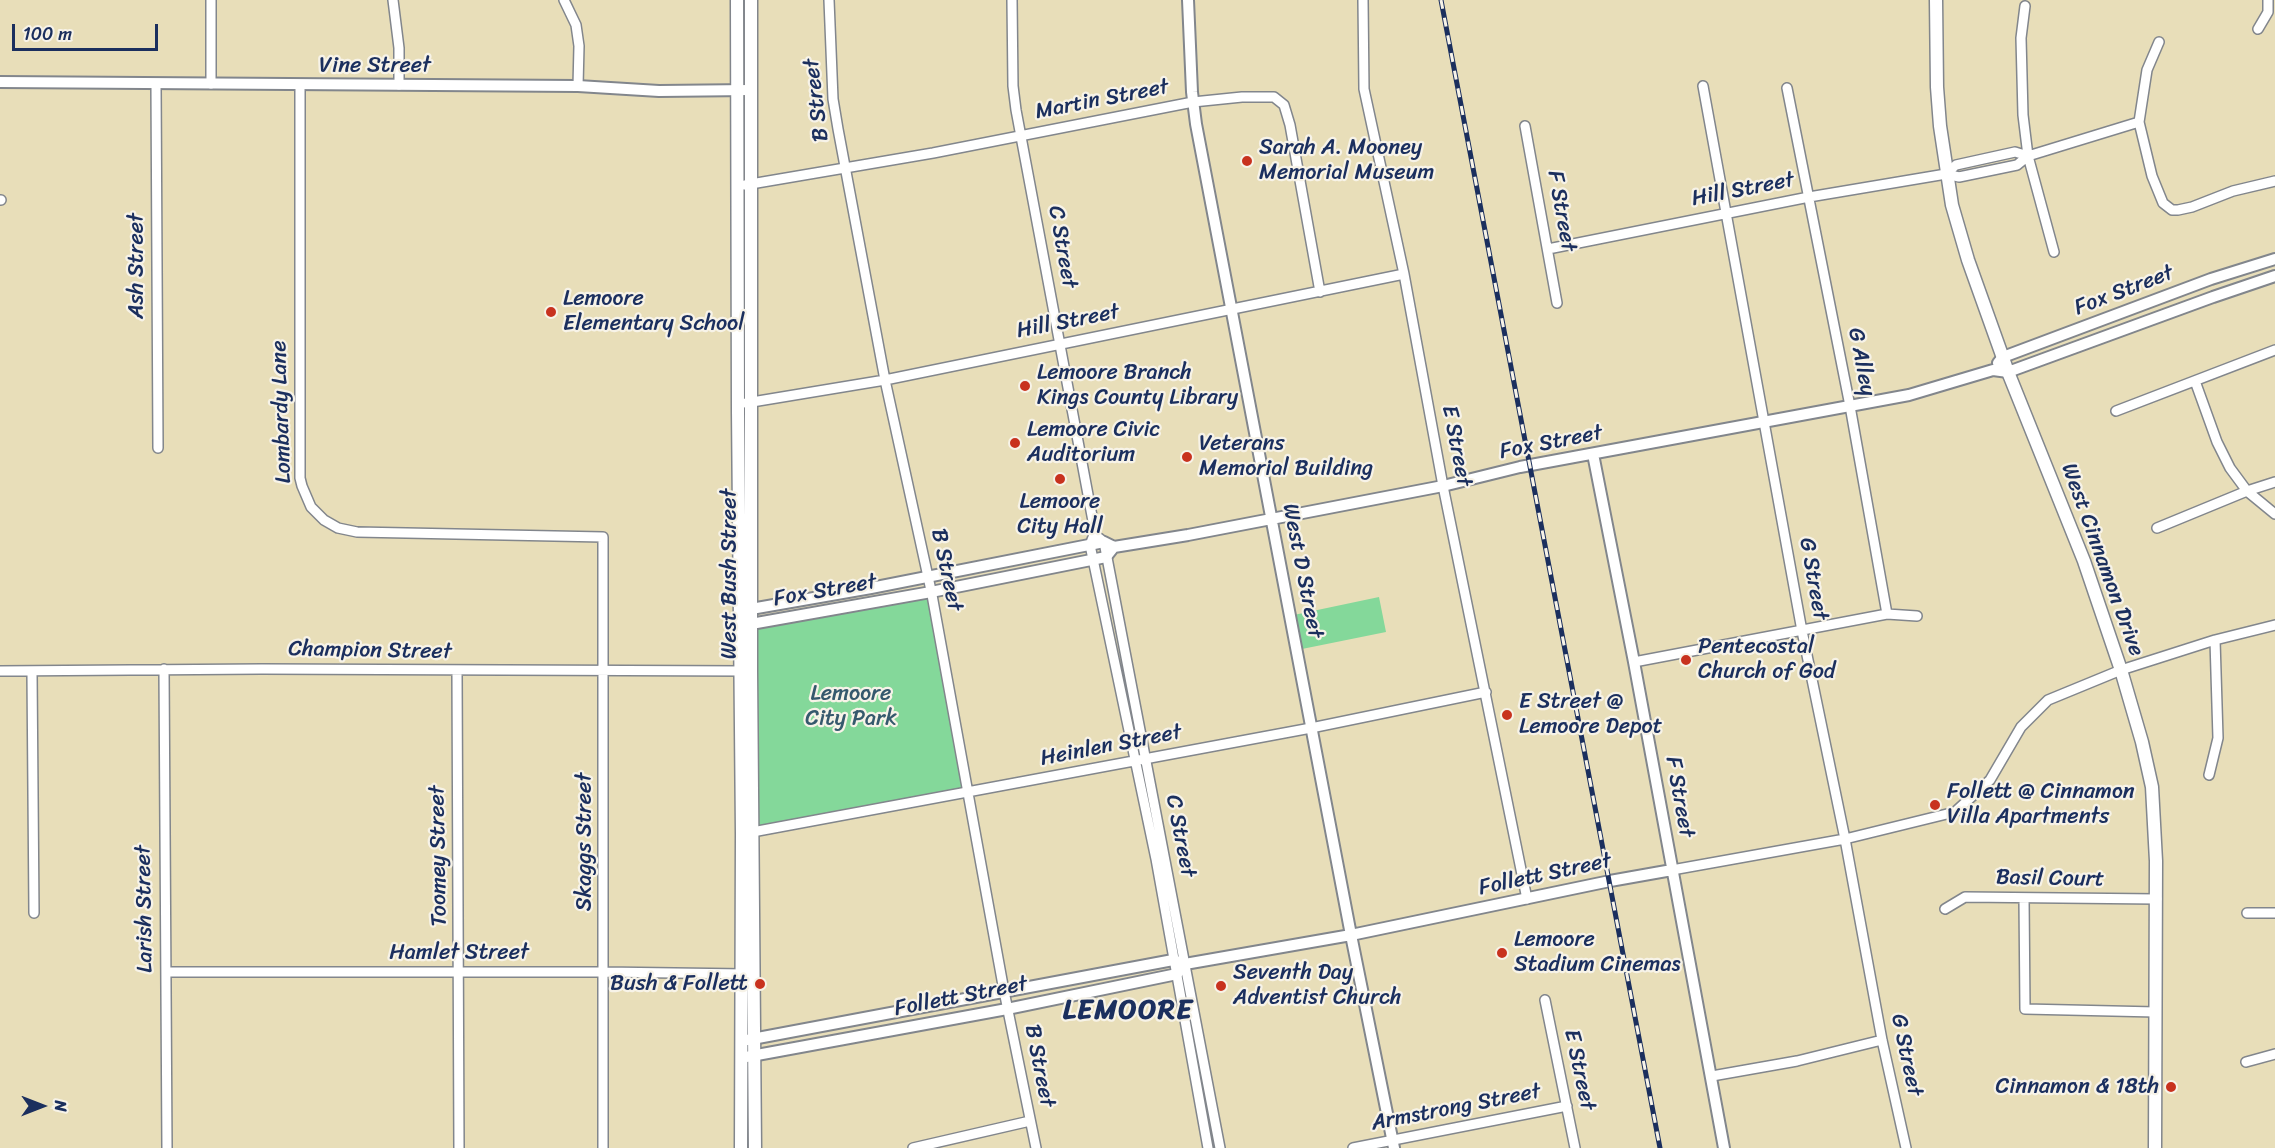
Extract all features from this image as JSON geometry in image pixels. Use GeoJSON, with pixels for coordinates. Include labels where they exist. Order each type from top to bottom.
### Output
{"type":"FeatureCollection","features":[{"type":"Feature","properties":{"kind":"main road","name":"West Bush Street"},"geometry":{"type":"LineString","coordinates":[[737,0],[738,405],[745,621],[748,833],[747,974],[740,1057],[741,1148]]}},
{"type":"Feature","properties":{"kind":"main road","name":"West Bush Street"},"geometry":{"type":"LineString","coordinates":[[745,621],[751,609],[751,0]]}},
{"type":"Feature","properties":{"kind":"main road","name":"West Cinnamon Drive"},"geometry":{"type":"LineString","coordinates":[[1936,0],[1937,87],[1946,174],[1968,260],[2008,372],[2084,561],[2121,670],[2142,742],[2152,787],[2156,833],[2157,899],[2155,1148]]}},
{"type":"Feature","properties":{"kind":"main road","name":"West Bush Street"},"geometry":{"type":"LineString","coordinates":[[747,974],[754,1040],[755,1148]]}},
{"type":"Feature","properties":{"kind":"street"},"geometry":{"type":"LineString","coordinates":[[211,0],[211,84]]}},
{"type":"Feature","properties":{"kind":"street"},"geometry":{"type":"LineString","coordinates":[[393,0],[399,48],[399,85]]}},
{"type":"Feature","properties":{"kind":"street"},"geometry":{"type":"LineString","coordinates":[[564,0],[576,25],[579,46],[578,87]]}},
{"type":"Feature","properties":{"kind":"street","name":"B Street"},"geometry":{"type":"LineString","coordinates":[[828,0],[833,99],[885,380],[931,592],[1007,1009],[1036,1148]]}},
{"type":"Feature","properties":{"kind":"street","name":"C Street"},"geometry":{"type":"LineString","coordinates":[[1012,0],[1013,86],[1096,541],[1093,559],[1156,859],[1208,1148]]}},
{"type":"Feature","properties":{"kind":"street","name":"West D Street"},"geometry":{"type":"LineString","coordinates":[[1188,0],[1193,102],[1311,728],[1393,1144]]}},
{"type":"Feature","properties":{"kind":"street","name":"E Street"},"geometry":{"type":"LineString","coordinates":[[1364,0],[1364,90],[1404,274],[1443,486],[1527,899]]}},
{"type":"Feature","properties":{"kind":"street"},"geometry":{"type":"LineString","coordinates":[[2258,29],[2268,12],[2268,0]]}},
{"type":"Feature","properties":{"kind":"street"},"geometry":{"type":"LineString","coordinates":[[2025,6],[2020,77],[2028,156],[2054,252]]}},
{"type":"Feature","properties":{"kind":"street"},"geometry":{"type":"LineString","coordinates":[[2159,42],[2147,70],[2139,122],[2152,176],[2163,203],[2172,210],[2192,207],[2233,191],[2275,181]]}},
{"type":"Feature","properties":{"kind":"street","name":"Vine Street"},"geometry":{"type":"LineString","coordinates":[[0,82],[578,87],[659,91],[750,90]]}},
{"type":"Feature","properties":{"kind":"street","name":"Ash Street"},"geometry":{"type":"LineString","coordinates":[[156,84],[158,448]]}},
{"type":"Feature","properties":{"kind":"street","name":"Lombardy Lane"},"geometry":{"type":"LineString","coordinates":[[300,86],[300,478],[311,507],[324,520],[338,528],[357,532],[603,537]]}},
{"type":"Feature","properties":{"kind":"street","name":"G Street"},"geometry":{"type":"LineString","coordinates":[[1703,86],[1802,631],[1845,839],[1882,1040],[1906,1148]]}},
{"type":"Feature","properties":{"kind":"street","name":"G Alley"},"geometry":{"type":"LineString","coordinates":[[1787,88],[1850,406],[1887,614]]}},
{"type":"Feature","properties":{"kind":"street","name":"Martin Street"},"geometry":{"type":"LineString","coordinates":[[737,186],[933,153],[1193,102],[1274,97],[1284,105],[1320,292]]}},
{"type":"Feature","properties":{"kind":"street","name":"Hill Street"},"geometry":{"type":"LineString","coordinates":[[1548,249],[1809,197],[1946,174],[1959,177],[2018,165],[2028,156],[2139,122]]}},
{"type":"Feature","properties":{"kind":"street","name":"F Street"},"geometry":{"type":"LineString","coordinates":[[1525,126],[1557,303]]}},
{"type":"Feature","properties":{"kind":"street","name":"Fox Street"},"geometry":{"type":"LineString","coordinates":[[2003,357],[2211,279],[2275,259]]}},
{"type":"Feature","properties":{"kind":"street","name":"Hill Street"},"geometry":{"type":"LineString","coordinates":[[738,405],[885,380],[1404,274]]}},
{"type":"Feature","properties":{"kind":"street","name":"Fox Street"},"geometry":{"type":"LineString","coordinates":[[1114,547],[1272,520],[1443,486],[1520,467],[1909,395],[1993,370],[2008,372],[2275,276]]}},
{"type":"Feature","properties":{"kind":"street"},"geometry":{"type":"LineString","coordinates":[[2116,411],[2275,350]]}},
{"type":"Feature","properties":{"kind":"street"},"geometry":{"type":"LineString","coordinates":[[1993,370],[2003,357]]}},
{"type":"Feature","properties":{"kind":"street"},"geometry":{"type":"LineString","coordinates":[[2195,381],[2217,442],[2230,468],[2247,491],[2275,514]]}},
{"type":"Feature","properties":{"kind":"street","name":"F Street"},"geometry":{"type":"LineString","coordinates":[[1593,454],[1724,1148]]}},
{"type":"Feature","properties":{"kind":"street"},"geometry":{"type":"LineString","coordinates":[[2157,528],[2247,491],[2275,483]]}},
{"type":"Feature","properties":{"kind":"street","name":"Skaggs Street"},"geometry":{"type":"LineString","coordinates":[[603,537],[603,1148]]}},
{"type":"Feature","properties":{"kind":"street"},"geometry":{"type":"LineString","coordinates":[[1096,541],[1114,547],[1106,557]]}},
{"type":"Feature","properties":{"kind":"street","name":"C Street"},"geometry":{"type":"LineString","coordinates":[[1096,541],[1106,557],[1220,1148]]}},
{"type":"Feature","properties":{"kind":"street","name":"Fox Street"},"geometry":{"type":"LineString","coordinates":[[751,609],[928,577],[1096,541]]}},
{"type":"Feature","properties":{"kind":"street","name":"Fox Street"},"geometry":{"type":"LineString","coordinates":[[745,621],[931,592],[1106,557]]}},
{"type":"Feature","properties":{"kind":"street"},"geometry":{"type":"LineString","coordinates":[[1634,662],[1887,614],[1917,616]]}},
{"type":"Feature","properties":{"kind":"street","name":"Follett Street"},"geometry":{"type":"LineString","coordinates":[[741,1040],[754,1040],[1173,960],[1185,964],[1351,935],[1610,881],[1845,839],[1955,812],[1990,780],[2021,727],[2049,700],[2094,679],[2121,670],[2216,640],[2275,625]]}},
{"type":"Feature","properties":{"kind":"street"},"geometry":{"type":"LineString","coordinates":[[2209,775],[2218,738],[2216,640]]}},
{"type":"Feature","properties":{"kind":"street","name":"Champion Street"},"geometry":{"type":"LineString","coordinates":[[0,671],[164,669],[746,671]]}},
{"type":"Feature","properties":{"kind":"street","name":"Larish Street"},"geometry":{"type":"LineString","coordinates":[[164,669],[167,1148]]}},
{"type":"Feature","properties":{"kind":"street","name":"Toomey Street"},"geometry":{"type":"LineString","coordinates":[[457,671],[459,1148]]}},
{"type":"Feature","properties":{"kind":"street"},"geometry":{"type":"LineString","coordinates":[[32,672],[34,913]]}},
{"type":"Feature","properties":{"kind":"street","name":"Heinlen Street"},"geometry":{"type":"LineString","coordinates":[[748,833],[1311,728],[1486,692]]}},
{"type":"Feature","properties":{"kind":"street","name":"Basil Court"},"geometry":{"type":"LineString","coordinates":[[1945,909],[1965,897],[2157,899]]}},
{"type":"Feature","properties":{"kind":"street"},"geometry":{"type":"LineString","coordinates":[[2024,898],[2025,1009],[2156,1012]]}},
{"type":"Feature","properties":{"kind":"street"},"geometry":{"type":"LineString","coordinates":[[2247,913],[2275,913]]}},
{"type":"Feature","properties":{"kind":"street"},"geometry":{"type":"LineString","coordinates":[[1177,974],[1185,964]]}},
{"type":"Feature","properties":{"kind":"street","name":"Hamlet Street"},"geometry":{"type":"LineString","coordinates":[[166,972],[747,974]]}},
{"type":"Feature","properties":{"kind":"street","name":"Follett Street"},"geometry":{"type":"LineString","coordinates":[[740,1057],[1007,1009],[1177,974]]}},
{"type":"Feature","properties":{"kind":"street","name":"E Street"},"geometry":{"type":"LineString","coordinates":[[1545,1000],[1575,1148]]}},
{"type":"Feature","properties":{"kind":"street"},"geometry":{"type":"LineString","coordinates":[[1712,1076],[1797,1061],[1882,1040]]}},
{"type":"Feature","properties":{"kind":"street"},"geometry":{"type":"LineString","coordinates":[[2246,1062],[2275,1054]]}},
{"type":"Feature","properties":{"kind":"street","name":"Armstrong Street"},"geometry":{"type":"LineString","coordinates":[[1353,1148],[1393,1144],[1567,1106]]}},
{"type":"Feature","properties":{"kind":"street"},"geometry":{"type":"LineString","coordinates":[[913,1148],[1030,1121]]}},
{"type":"Feature","properties":{"kind":"green space","name":"Lemoore City Park"},"geometry":{"type":"Polygon","coordinates":[[[931,592],[968,791],[754,831],[751,624],[931,592]]]}},
{"type":"Feature","properties":{"kind":"green space"},"geometry":{"type":"Polygon","coordinates":[[[1379,597],[1386,632],[1297,650],[1289,616],[1379,597]]]}},
{"type":"Feature","properties":{"kind":"railway"},"geometry":{"type":"LineString","coordinates":[[1441,0],[1660,1148]]}},
{"type":"Feature","properties":{"kind":"place","name":"Sarah A. Mooney Memorial Museum"},"geometry":{"type":"Point","coordinates":[1247,161]}},
{"type":"Feature","properties":{"kind":"place","name":"Lemoore Elementary School"},"geometry":{"type":"Point","coordinates":[551,312]}},
{"type":"Feature","properties":{"kind":"place","name":"Lemoore Branch Kings County Library"},"geometry":{"type":"Point","coordinates":[1025,386]}},
{"type":"Feature","properties":{"kind":"place","name":"Lemoore Civic Auditorium"},"geometry":{"type":"Point","coordinates":[1015,443]}},
{"type":"Feature","properties":{"kind":"place","name":"Veterans Memorial Building"},"geometry":{"type":"Point","coordinates":[1187,457]}},
{"type":"Feature","properties":{"kind":"place","name":"Lemoore City Hall"},"geometry":{"type":"Point","coordinates":[1060,479]}},
{"type":"Feature","properties":{"kind":"place","name":"Pentecostal Church of God"},"geometry":{"type":"Point","coordinates":[1686,660]}},
{"type":"Feature","properties":{"kind":"place","name":"E Street @ Lemoore Depot"},"geometry":{"type":"Point","coordinates":[1507,715]}},
{"type":"Feature","properties":{"kind":"place","name":"Follett @ Cinnamon Villa Apartments"},"geometry":{"type":"Point","coordinates":[1935,805]}},
{"type":"Feature","properties":{"kind":"place","name":"Lemoore Stadium Cinemas"},"geometry":{"type":"Point","coordinates":[1502,953]}},
{"type":"Feature","properties":{"kind":"place","name":"Bush & Follett"},"geometry":{"type":"Point","coordinates":[760,984]}},
{"type":"Feature","properties":{"kind":"place","name":"Seventh Day Adventist Church"},"geometry":{"type":"Point","coordinates":[1221,986]}},
{"type":"Feature","properties":{"kind":"place","name":"Cinnamon & 18th"},"geometry":{"type":"Point","coordinates":[2171,1087]}},
{"type":"Feature","properties":{"kind":"district","name":"LEMOORE"},"geometry":{"type":"Point","coordinates":[1128,1011]}}]}
